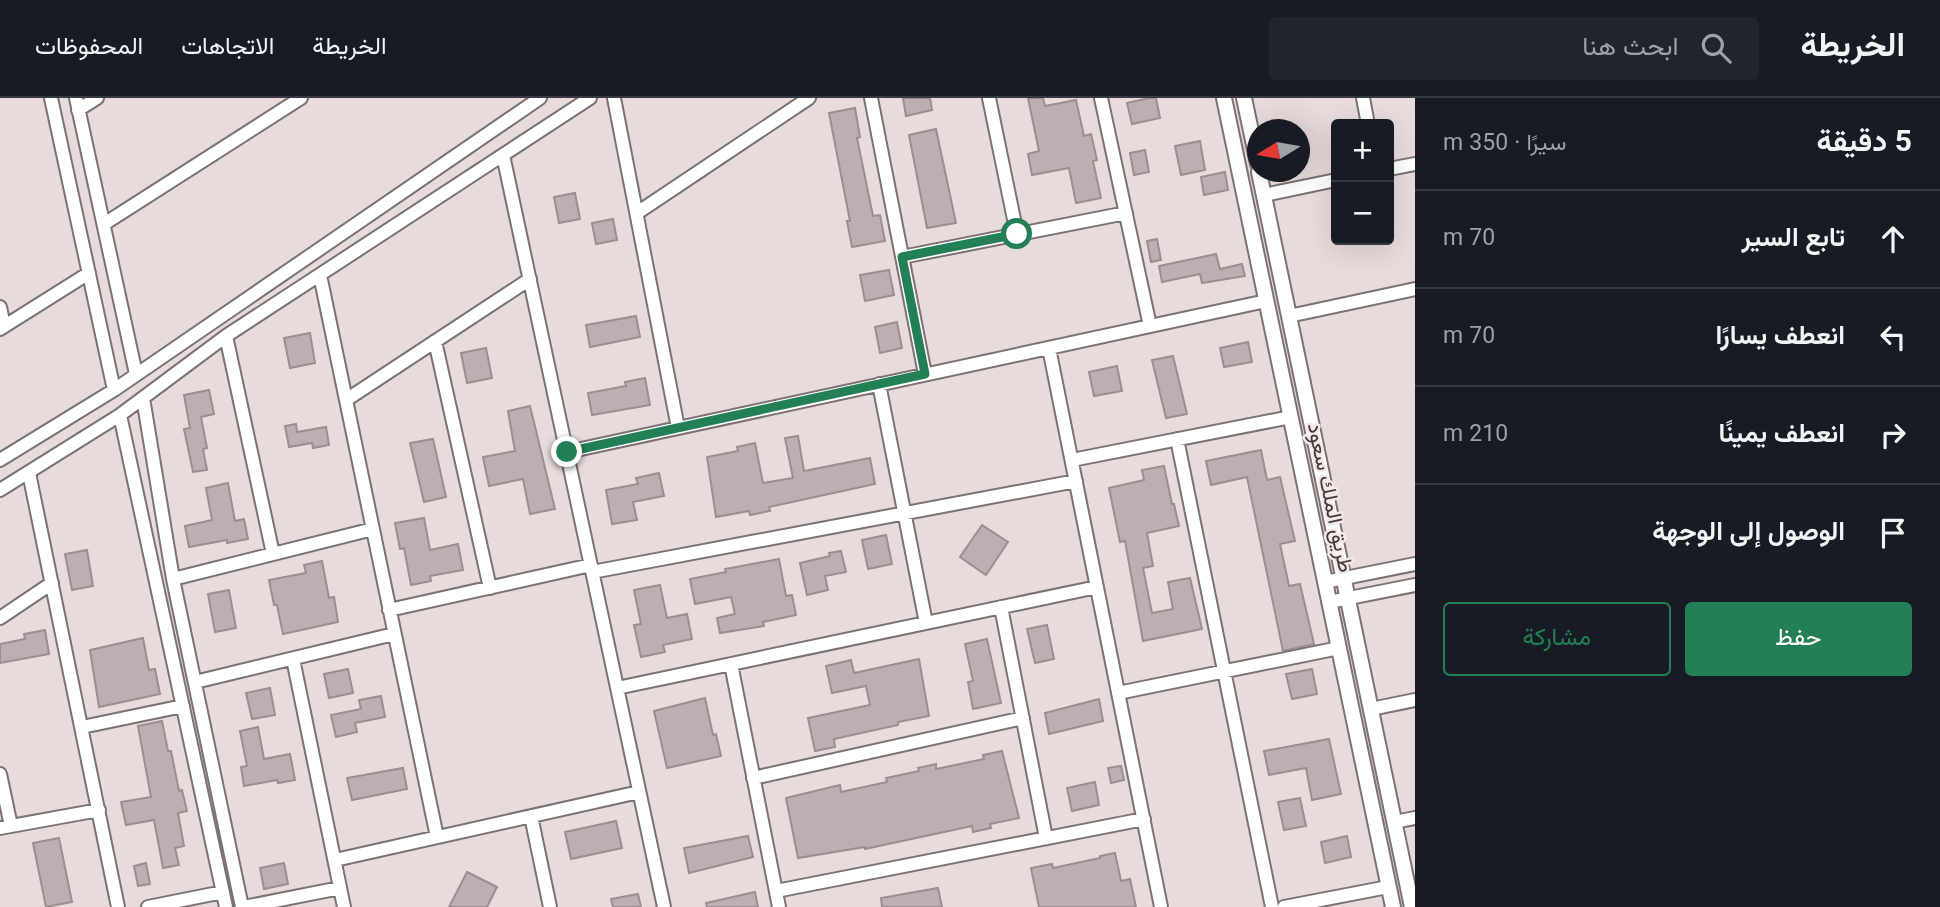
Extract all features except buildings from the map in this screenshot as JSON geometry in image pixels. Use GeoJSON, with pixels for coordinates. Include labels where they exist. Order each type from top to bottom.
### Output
{"type":"FeatureCollection","features":[{"type":"Feature","properties":{"kind":"main road","name":"طريق الملك سعود"},"geometry":{"type":"LineString","coordinates":[[1224,98],[1392,907]]}},
{"type":"Feature","properties":{"kind":"main road"},"geometry":{"type":"LineString","coordinates":[[1244,98],[1248,119]]}},
{"type":"Feature","properties":{"kind":"main road","name":"طريق الملك سعود"},"geometry":{"type":"LineString","coordinates":[[1261,182],[1412,907]]}},
{"type":"Feature","properties":{"kind":"street"},"geometry":{"type":"LineString","coordinates":[[51,98],[114,390]]}},
{"type":"Feature","properties":{"kind":"street"},"geometry":{"type":"LineString","coordinates":[[97,98],[77,104],[136,374]]}},
{"type":"Feature","properties":{"kind":"street"},"geometry":{"type":"LineString","coordinates":[[104,225],[301,98]]}},
{"type":"Feature","properties":{"kind":"street"},"geometry":{"type":"LineString","coordinates":[[0,460],[114,390],[540,98]]}},
{"type":"Feature","properties":{"kind":"street"},"geometry":{"type":"LineString","coordinates":[[0,490],[120,415],[226,336],[590,98]]}},
{"type":"Feature","properties":{"kind":"street"},"geometry":{"type":"LineString","coordinates":[[614,98],[678,428]]}},
{"type":"Feature","properties":{"kind":"street"},"geometry":{"type":"LineString","coordinates":[[637,213],[809,98]]}},
{"type":"Feature","properties":{"kind":"street"},"geometry":{"type":"LineString","coordinates":[[871,98],[925,374]]}},
{"type":"Feature","properties":{"kind":"street"},"geometry":{"type":"LineString","coordinates":[[989,98],[1017,234]]}},
{"type":"Feature","properties":{"kind":"street"},"geometry":{"type":"LineString","coordinates":[[1101,98],[1150,326]]}},
{"type":"Feature","properties":{"kind":"street"},"geometry":{"type":"LineString","coordinates":[[1363,98],[1367,119]]}},
{"type":"Feature","properties":{"kind":"street"},"geometry":{"type":"LineString","coordinates":[[503,155],[664,907]]}},
{"type":"Feature","properties":{"kind":"street"},"geometry":{"type":"LineString","coordinates":[[1394,168],[1415,164]]}},
{"type":"Feature","properties":{"kind":"street"},"geometry":{"type":"LineString","coordinates":[[1264,195],[1331,181]]}},
{"type":"Feature","properties":{"kind":"street"},"geometry":{"type":"LineString","coordinates":[[902,257],[1126,213]]}},
{"type":"Feature","properties":{"kind":"street"},"geometry":{"type":"LineString","coordinates":[[0,307],[2,328],[89,273]]}},
{"type":"Feature","properties":{"kind":"street"},"geometry":{"type":"LineString","coordinates":[[320,275],[437,837]]}},
{"type":"Feature","properties":{"kind":"street"},"geometry":{"type":"LineString","coordinates":[[346,400],[530,279]]}},
{"type":"Feature","properties":{"kind":"street"},"geometry":{"type":"LineString","coordinates":[[1289,316],[1415,289]]}},
{"type":"Feature","properties":{"kind":"street"},"geometry":{"type":"LineString","coordinates":[[567,452],[1266,301]]}},
{"type":"Feature","properties":{"kind":"street"},"geometry":{"type":"LineString","coordinates":[[226,336],[273,554]]}},
{"type":"Feature","properties":{"kind":"street"},"geometry":{"type":"LineString","coordinates":[[435,341],[490,588]]}},
{"type":"Feature","properties":{"kind":"street"},"geometry":{"type":"LineString","coordinates":[[1049,348],[1161,907]]}},
{"type":"Feature","properties":{"kind":"street"},"geometry":{"type":"LineString","coordinates":[[879,384],[926,623]]}},
{"type":"Feature","properties":{"kind":"street"},"geometry":{"type":"LineString","coordinates":[[142,398],[173,579],[243,907],[340,888]]}},
{"type":"Feature","properties":{"kind":"street"},"geometry":{"type":"LineString","coordinates":[[120,415],[226,907]]}},
{"type":"Feature","properties":{"kind":"street"},"geometry":{"type":"LineString","coordinates":[[1072,460],[1291,417]]}},
{"type":"Feature","properties":{"kind":"street"},"geometry":{"type":"LineString","coordinates":[[1177,439],[1272,907]]}},
{"type":"Feature","properties":{"kind":"street"},"geometry":{"type":"LineString","coordinates":[[29,472],[118,907]]}},
{"type":"Feature","properties":{"kind":"street"},"geometry":{"type":"LineString","coordinates":[[389,610],[490,588],[1076,481]]}},
{"type":"Feature","properties":{"kind":"street"},"geometry":{"type":"LineString","coordinates":[[173,579],[373,529]]}},
{"type":"Feature","properties":{"kind":"street"},"geometry":{"type":"LineString","coordinates":[[1325,582],[1415,564]]}},
{"type":"Feature","properties":{"kind":"street"},"geometry":{"type":"LineString","coordinates":[[0,618],[52,583]]}},
{"type":"Feature","properties":{"kind":"street"},"geometry":{"type":"LineString","coordinates":[[1329,602],[1415,584]]}},
{"type":"Feature","properties":{"kind":"street"},"geometry":{"type":"LineString","coordinates":[[617,688],[1097,587]]}},
{"type":"Feature","properties":{"kind":"street"},"geometry":{"type":"LineString","coordinates":[[1001,607],[1046,838]]}},
{"type":"Feature","properties":{"kind":"street"},"geometry":{"type":"LineString","coordinates":[[195,682],[394,634]]}},
{"type":"Feature","properties":{"kind":"street"},"geometry":{"type":"LineString","coordinates":[[1118,693],[1339,648]]}},
{"type":"Feature","properties":{"kind":"street"},"geometry":{"type":"LineString","coordinates":[[293,659],[344,907]]}},
{"type":"Feature","properties":{"kind":"street"},"geometry":{"type":"LineString","coordinates":[[731,664],[779,907]]}},
{"type":"Feature","properties":{"kind":"street"},"geometry":{"type":"LineString","coordinates":[[1371,709],[1415,700]]}},
{"type":"Feature","properties":{"kind":"street"},"geometry":{"type":"LineString","coordinates":[[82,727],[183,706]]}},
{"type":"Feature","properties":{"kind":"street"},"geometry":{"type":"LineString","coordinates":[[753,778],[1023,718]]}},
{"type":"Feature","properties":{"kind":"street"},"geometry":{"type":"LineString","coordinates":[[192,747],[207,742]]}},
{"type":"Feature","properties":{"kind":"street"},"geometry":{"type":"LineString","coordinates":[[0,774],[6,827],[99,810]]}},
{"type":"Feature","properties":{"kind":"street"},"geometry":{"type":"LineString","coordinates":[[335,860],[639,792]]}},
{"type":"Feature","properties":{"kind":"street"},"geometry":{"type":"LineString","coordinates":[[531,816],[550,907]]}},
{"type":"Feature","properties":{"kind":"street"},"geometry":{"type":"LineString","coordinates":[[1394,822],[1415,818]]}},
{"type":"Feature","properties":{"kind":"street"},"geometry":{"type":"LineString","coordinates":[[776,891],[1144,819]]}},
{"type":"Feature","properties":{"kind":"street"},"geometry":{"type":"LineString","coordinates":[[1284,907],[1388,887]]}},
{"type":"Feature","properties":{"kind":"street"},"geometry":{"type":"LineString","coordinates":[[148,907],[223,892]]}},
{"type":"Feature","properties":{"kind":"route"},"geometry":{"type":"LineString","coordinates":[[567,452],[925,374],[902,257],[1017,234]]}}]}
